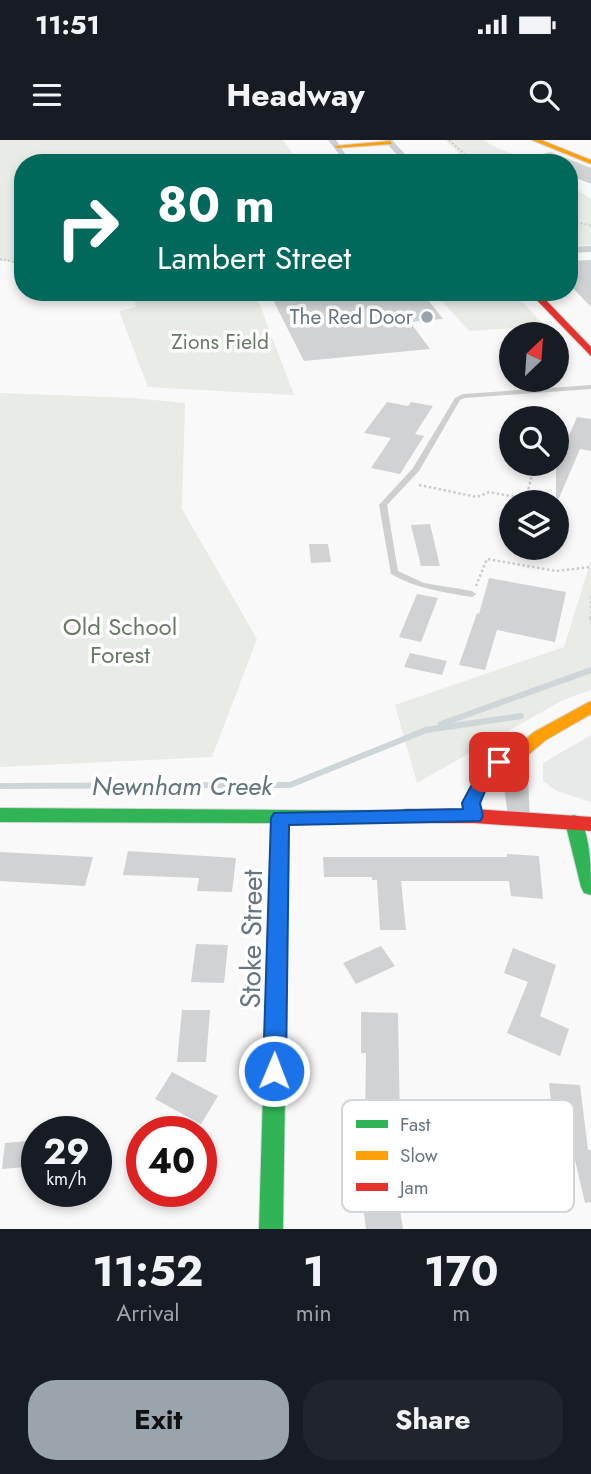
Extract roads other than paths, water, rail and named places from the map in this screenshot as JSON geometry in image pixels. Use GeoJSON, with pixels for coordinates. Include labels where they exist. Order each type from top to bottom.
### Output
{"type":"FeatureCollection","features":[{"type":"Feature","properties":{"kind":"street"},"geometry":{"type":"LineString","coordinates":[[535,140],[571,154]]}},
{"type":"Feature","properties":{"kind":"street"},"geometry":{"type":"LineString","coordinates":[[338,147],[389,141],[401,154]]}},
{"type":"Feature","properties":{"kind":"street"},"geometry":{"type":"LineString","coordinates":[[542,301],[591,353]]}},
{"type":"Feature","properties":{"kind":"street"},"geometry":{"type":"LineString","coordinates":[[474,816],[471,803],[489,768],[517,755],[540,736],[591,707]]}},
{"type":"Feature","properties":{"kind":"street"},"geometry":{"type":"LineString","coordinates":[[517,755],[515,773],[519,817]]}},
{"type":"Feature","properties":{"kind":"street"},"geometry":{"type":"LineString","coordinates":[[0,815],[280,818],[474,816],[591,824]]}},
{"type":"Feature","properties":{"kind":"street","name":"Stoke Street"},"geometry":{"type":"LineString","coordinates":[[271,1229],[280,818]]}},
{"type":"Feature","properties":{"kind":"street"},"geometry":{"type":"LineString","coordinates":[[574,822],[591,887]]}},
{"type":"Feature","properties":{"kind":"lane"},"geometry":{"type":"LineString","coordinates":[[472,594],[421,584],[404,579],[394,572],[383,505],[406,482],[457,399],[463,396],[591,387]]}},
{"type":"Feature","properties":{"kind":"waterway"},"geometry":{"type":"LineString","coordinates":[[441,724],[591,670]]}},
{"type":"Feature","properties":{"kind":"waterway","name":"Newnham Creek"},"geometry":{"type":"LineString","coordinates":[[0,786],[290,785],[426,730],[521,716]]}},
{"type":"Feature","properties":{"kind":"place","name":"The Red Door"},"geometry":{"type":"Point","coordinates":[427,317]}},
{"type":"Feature","properties":{"kind":"park label","name":"Zions Field"},"geometry":{"type":"Point","coordinates":[220,342]}},
{"type":"Feature","properties":{"kind":"park label","name":"Old School Forest"},"geometry":{"type":"Point","coordinates":[120,641]}}]}
